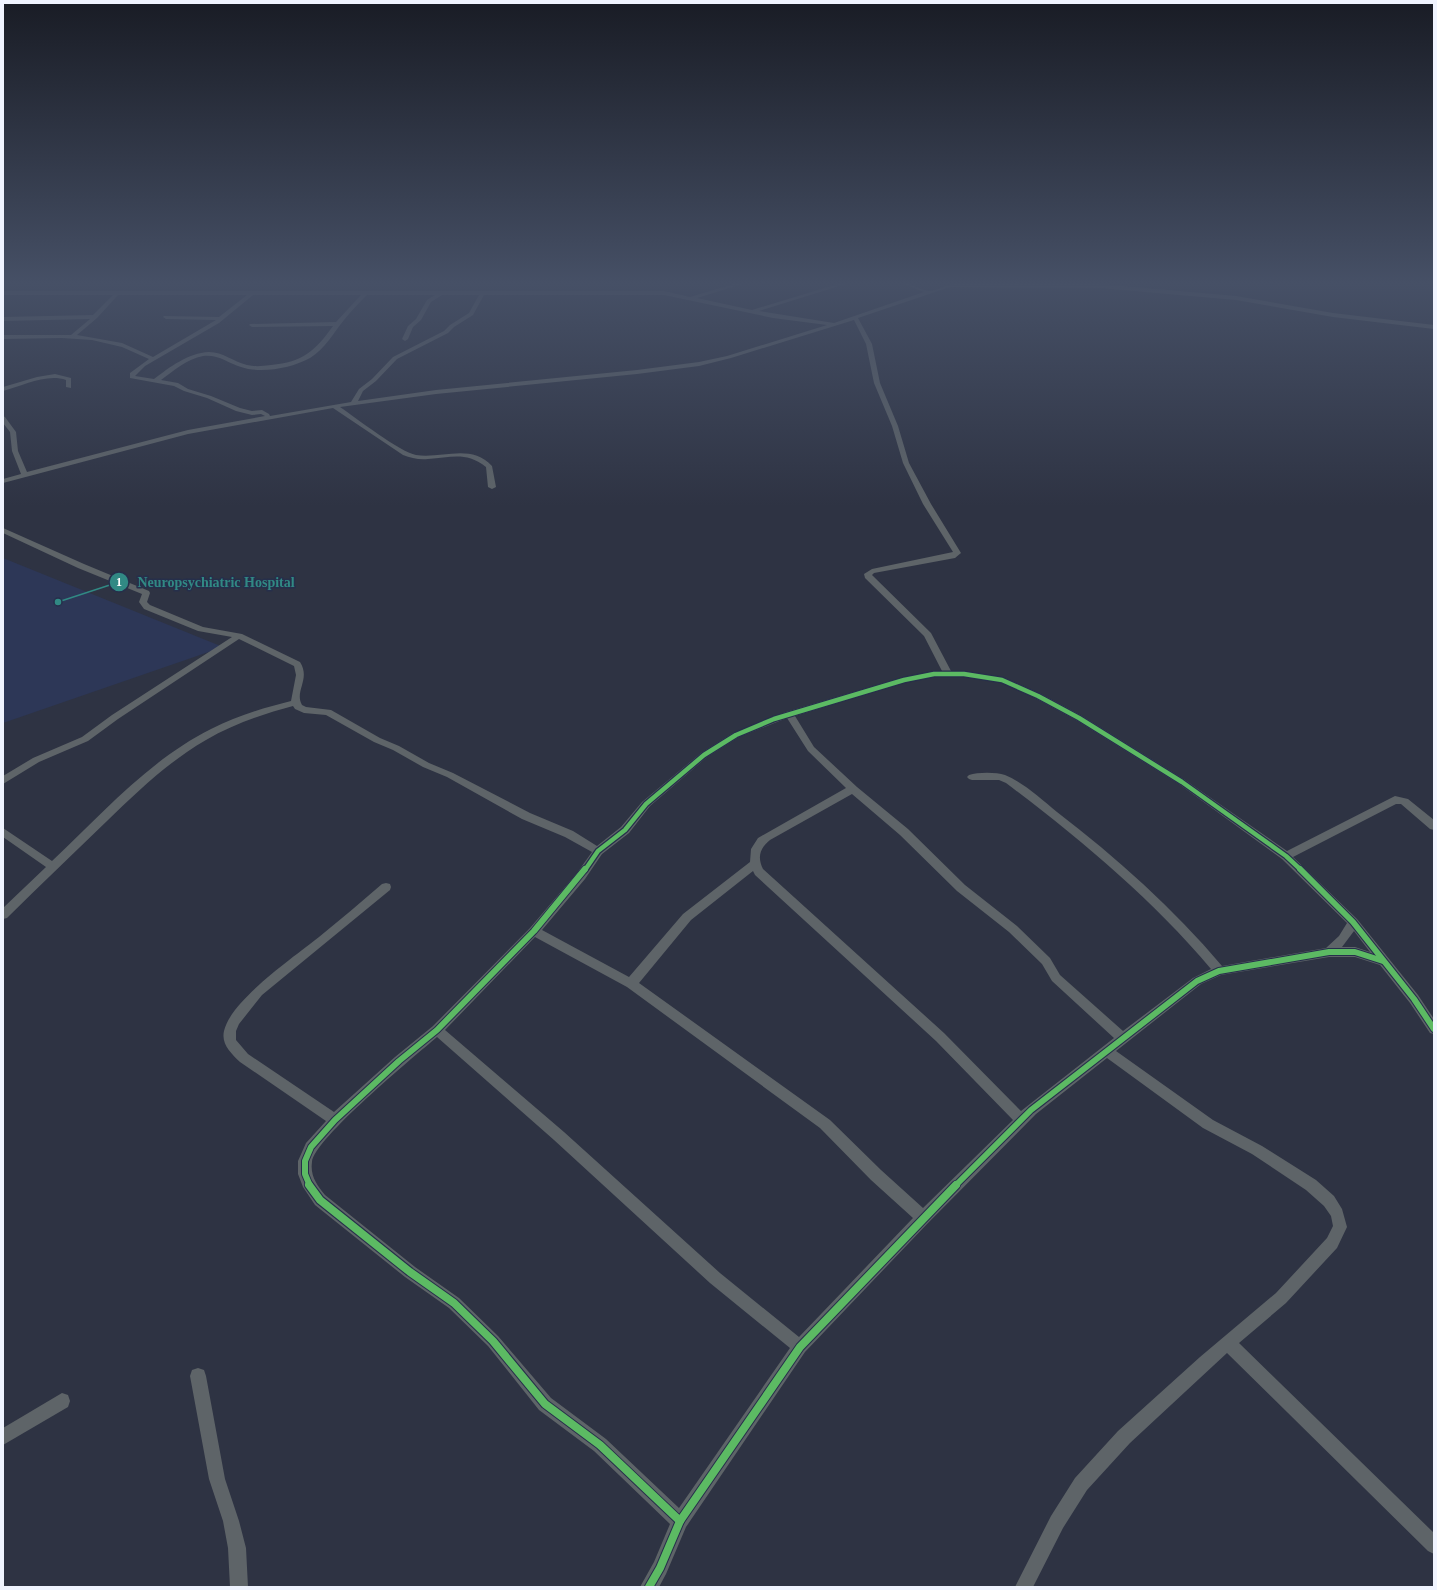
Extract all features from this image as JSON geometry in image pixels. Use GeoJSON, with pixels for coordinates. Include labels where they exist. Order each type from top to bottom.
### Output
{"type":"FeatureCollection","features":[{"type":"Feature","properties":{"kind":"street"},"geometry":{"type":"LineString","coordinates":[[149,357],[153,359]]}},
{"type":"Feature","properties":{"kind":"street"},"geometry":{"type":"LineString","coordinates":[[156,357],[136,370],[132,377],[176,384],[186,390],[209,397],[238,410],[252,413],[262,412],[272,417]]}},
{"type":"Feature","properties":{"kind":"street"},"geometry":{"type":"LineString","coordinates":[[155,380],[181,363],[196,357]]}},
{"type":"Feature","properties":{"kind":"street"},"geometry":{"type":"LineString","coordinates":[[223,357],[252,368],[294,362],[305,357]]}},
{"type":"Feature","properties":{"kind":"street"},"geometry":{"type":"LineString","coordinates":[[353,403],[361,390],[374,380],[397,357]]}},
{"type":"Feature","properties":{"kind":"street"},"geometry":{"type":"LineString","coordinates":[[3,481],[157,440],[272,417],[353,403],[436,392],[638,372],[692,365],[728,357]]}},
{"type":"Feature","properties":{"kind":"street"},"geometry":{"type":"LineString","coordinates":[[872,357],[877,383],[895,426],[906,463],[927,504],[958,553],[952,556],[872,571],[868,574],[868,576],[928,635],[948,674]]}},
{"type":"Feature","properties":{"kind":"street"},"geometry":{"type":"LineString","coordinates":[[3,389],[60,376],[69,379],[69,387]]}},
{"type":"Feature","properties":{"kind":"street"},"geometry":{"type":"LineString","coordinates":[[336,407],[412,457],[419,459],[457,454],[473,455],[489,466],[492,487]]}},
{"type":"Feature","properties":{"kind":"street"},"geometry":{"type":"LineString","coordinates":[[238,410],[244,415],[246,422]]}},
{"type":"Feature","properties":{"kind":"street"},"geometry":{"type":"LineString","coordinates":[[3,418],[5,425],[13,432],[15,451],[26,475]]}},
{"type":"Feature","properties":{"kind":"street"},"geometry":{"type":"LineString","coordinates":[[3,530],[81,566],[146,593],[143,602],[147,607],[201,629],[239,636],[299,666],[301,673],[295,703],[298,708],[328,712],[377,740],[396,748],[426,765],[450,775],[509,808],[569,834],[598,852]]}},
{"type":"Feature","properties":{"kind":"street"},"geometry":{"type":"LineString","coordinates":[[3,781],[36,760],[85,739],[114,717],[239,636]]}},
{"type":"Feature","properties":{"kind":"street"},"geometry":{"type":"LineString","coordinates":[[680,1521],[600,1445],[545,1404],[493,1341],[454,1303],[410,1272],[320,1200],[310,1187],[305,1174],[305,1161],[311,1147],[335,1120],[399,1061],[437,1030],[534,931],[581,876],[598,852],[625,830],[646,804],[704,755],[736,735],[774,718],[904,680],[934,674],[964,674],[1002,680],[1038,696],[1079,718],[1182,782],[1286,856],[1353,922],[1414,999],[1434,1029]]}},
{"type":"Feature","properties":{"kind":"street"},"geometry":{"type":"LineString","coordinates":[[3,915],[52,866],[147,778],[189,745],[238,720],[266,710],[295,703]]}},
{"type":"Feature","properties":{"kind":"street"},"geometry":{"type":"LineString","coordinates":[[789,714],[811,749],[853,789],[904,832],[961,888],[1013,929],[1046,961],[1056,978],[1123,1039]]}},
{"type":"Feature","properties":{"kind":"street"},"geometry":{"type":"LineString","coordinates":[[972,777],[1000,777],[1009,781],[1066,822],[1173,917],[1197,943],[1219,971]]}},
{"type":"Feature","properties":{"kind":"street"},"geometry":{"type":"LineString","coordinates":[[853,789],[766,836],[755,850],[753,856],[754,864],[759,872],[940,1038],[1022,1120]]}},
{"type":"Feature","properties":{"kind":"street"},"geometry":{"type":"LineString","coordinates":[[1286,856],[1395,800],[1404,800],[1434,826]]}},
{"type":"Feature","properties":{"kind":"street"},"geometry":{"type":"LineString","coordinates":[[3,832],[52,866]]}},
{"type":"Feature","properties":{"kind":"street"},"geometry":{"type":"LineString","coordinates":[[631,984],[687,917],[754,864]]}},
{"type":"Feature","properties":{"kind":"street"},"geometry":{"type":"LineString","coordinates":[[335,1120],[244,1058],[234,1048],[230,1041],[230,1031],[234,1021],[258,992],[324,940],[386,887]]}},
{"type":"Feature","properties":{"kind":"street"},"geometry":{"type":"LineString","coordinates":[[1329,952],[1347,935],[1353,922]]}},
{"type":"Feature","properties":{"kind":"street"},"geometry":{"type":"LineString","coordinates":[[534,931],[631,984],[825,1124],[876,1175],[923,1218]]}},
{"type":"Feature","properties":{"kind":"street"},"geometry":{"type":"LineString","coordinates":[[649,1587],[660,1568],[680,1521],[800,1347],[923,1218],[1031,1110],[1197,981],[1219,971],[1329,952],[1355,952],[1383,960]]}},
{"type":"Feature","properties":{"kind":"street"},"geometry":{"type":"LineString","coordinates":[[437,1030],[559,1136],[715,1278],[800,1347]]}},
{"type":"Feature","properties":{"kind":"street"},"geometry":{"type":"LineString","coordinates":[[1024,1587],[1057,1522],[1081,1484],[1124,1437],[1205,1362],[1282,1298],[1332,1244],[1340,1227],[1337,1214],[1329,1201],[1304,1181],[1257,1150],[1208,1124],[1107,1052]]}},
{"type":"Feature","properties":{"kind":"street"},"geometry":{"type":"LineString","coordinates":[[1228,1342],[1434,1545]]}},
{"type":"Feature","properties":{"kind":"street"},"geometry":{"type":"LineString","coordinates":[[198,1376],[217,1479],[231,1521],[237,1548],[239,1587]]}},
{"type":"Feature","properties":{"kind":"street"},"geometry":{"type":"LineString","coordinates":[[3,1437],[62,1401]]}},
{"type":"Feature","properties":{"kind":"shaded area"},"geometry":{"type":"Polygon","coordinates":[[[3,558],[223,647],[3,723],[3,558]]]}},
{"type":"Feature","properties":{"kind":"cycle path"},"geometry":{"type":"LineString","coordinates":[[680,1521],[600,1445],[545,1404],[493,1341],[454,1303],[410,1272],[320,1200],[310,1187],[305,1174],[305,1161],[311,1147],[335,1120],[399,1061],[437,1030],[534,931],[581,876],[598,851],[625,830],[646,804],[704,755],[736,735],[774,719],[904,680],[934,674],[964,674],[1002,680],[1038,696],[1079,718],[1182,782],[1286,856],[1353,922],[1414,999],[1434,1029]]}},
{"type":"Feature","properties":{"kind":"cycle path"},"geometry":{"type":"LineString","coordinates":[[649,1587],[660,1568],[680,1521],[800,1347],[923,1218],[1031,1110],[1197,981],[1219,971],[1329,952],[1355,952],[1383,961]]}},
{"type":"Feature","properties":{"kind":"place","name":"Neuropsychiatric Hospital"},"geometry":{"type":"Point","coordinates":[58,602]}}]}
